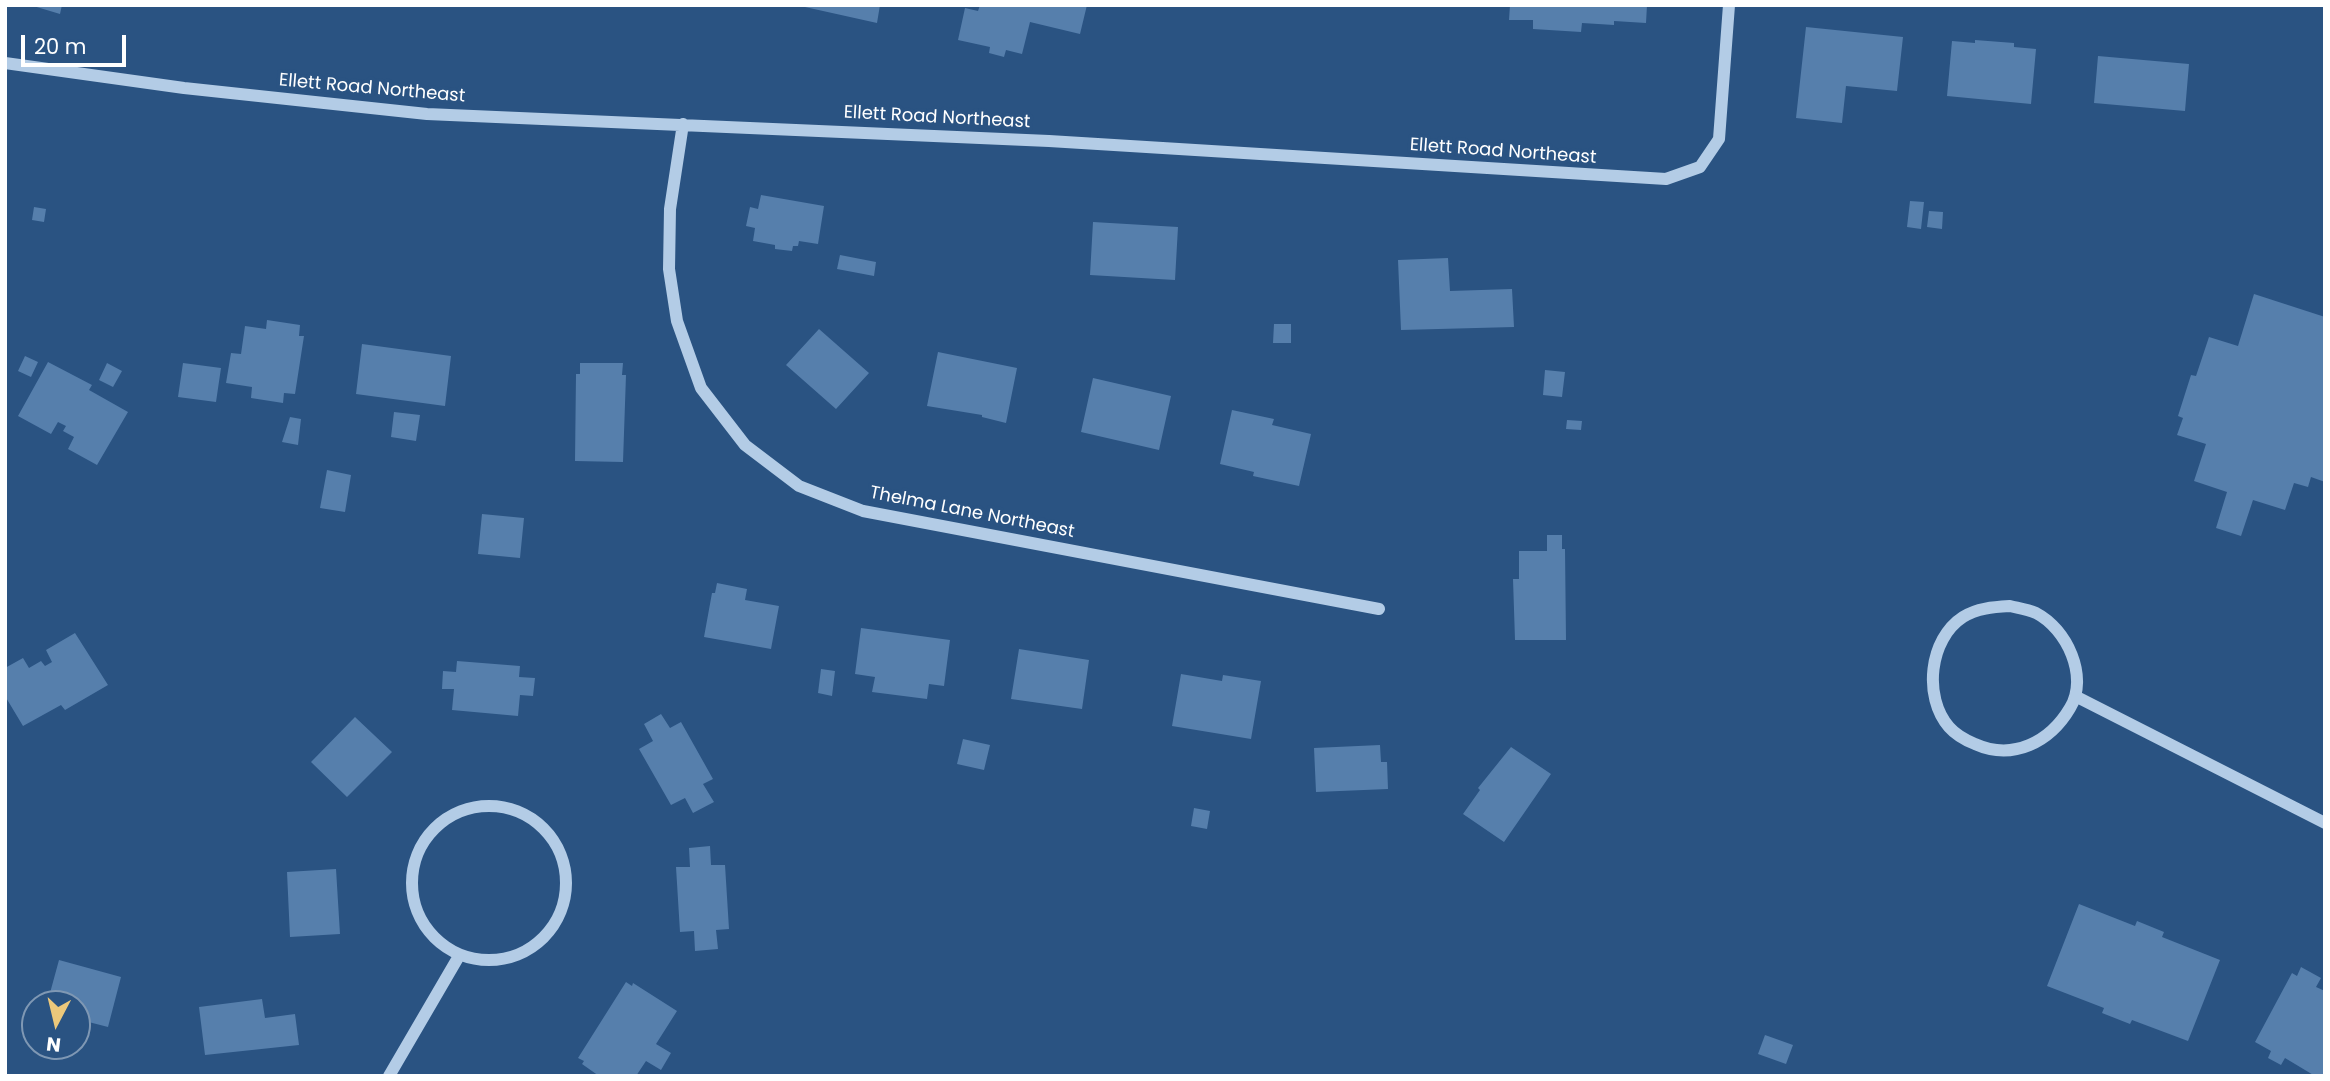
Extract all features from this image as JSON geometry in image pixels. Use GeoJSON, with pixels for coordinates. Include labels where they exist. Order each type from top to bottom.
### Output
{"type":"FeatureCollection","features":[{"type":"Feature","properties":{"kind":"street","name":"Ellett Road Northeast"},"geometry":{"type":"LineString","coordinates":[[5,63],[184,88],[427,114],[1049,141],[1666,179],[1700,167],[1719,139],[1729,5]]}},
{"type":"Feature","properties":{"kind":"street","name":"Thelma Lane Northeast"},"geometry":{"type":"LineString","coordinates":[[683,124],[670,209],[669,269],[677,321],[701,388],[746,444],[799,486],[863,511],[1379,609]]}},
{"type":"Feature","properties":{"kind":"street"},"geometry":{"type":"LineString","coordinates":[[2010,606],[2036,614],[2048,621],[2066,643],[2076,668],[2077,696],[2056,729],[2041,740],[2016,750],[1985,748],[1957,734],[1948,726],[1934,699],[1933,674],[1942,640],[1951,627],[1977,610],[2010,606]]}},
{"type":"Feature","properties":{"kind":"street"},"geometry":{"type":"LineString","coordinates":[[2077,696],[2325,823]]}},
{"type":"Feature","properties":{"kind":"street"},"geometry":{"type":"LineString","coordinates":[[474,806],[513,809],[546,829],[565,863],[567,891],[559,919],[541,942],[516,956],[488,961],[459,956],[434,939],[416,913],[410,883],[416,852],[440,822],[474,806]]}},
{"type":"Feature","properties":{"kind":"street"},"geometry":{"type":"LineString","coordinates":[[389,1076],[459,956]]}},
{"type":"Feature","properties":{"kind":"building"},"geometry":{"type":"Polygon","coordinates":[[[30,5],[62,5],[60,14],[30,5]]]}},
{"type":"Feature","properties":{"kind":"building"},"geometry":{"type":"Polygon","coordinates":[[[796,5],[880,5],[877,23],[796,5]]]}},
{"type":"Feature","properties":{"kind":"building"},"geometry":{"type":"Polygon","coordinates":[[[980,5],[1087,5],[1080,34],[1030,22],[1022,54],[1006,50],[1004,57],[989,53],[990,47],[958,40],[965,8],[978,11],[980,5]]]}},
{"type":"Feature","properties":{"kind":"building"},"geometry":{"type":"Polygon","coordinates":[[[1510,5],[1647,5],[1646,23],[1582,23],[1581,32],[1533,29],[1533,20],[1509,20],[1510,5]]]}},
{"type":"Feature","properties":{"kind":"building"},"geometry":{"type":"Polygon","coordinates":[[[1806,27],[1903,37],[1897,91],[1846,86],[1842,123],[1796,118],[1806,27]]]}},
{"type":"Feature","properties":{"kind":"building"},"geometry":{"type":"Polygon","coordinates":[[[1975,40],[2014,43],[2014,47],[2036,49],[2031,104],[1947,96],[1952,41],[1975,43],[1975,40]]]}},
{"type":"Feature","properties":{"kind":"building"},"geometry":{"type":"Polygon","coordinates":[[[2098,56],[2189,64],[2185,111],[2094,103],[2098,56]]]}},
{"type":"Feature","properties":{"kind":"building"},"geometry":{"type":"Polygon","coordinates":[[[761,195],[824,206],[818,244],[799,241],[792,251],[775,249],[775,245],[753,241],[755,228],[746,226],[750,207],[758,209],[761,195]]]}},
{"type":"Feature","properties":{"kind":"building"},"geometry":{"type":"Polygon","coordinates":[[[1910,201],[1924,202],[1921,229],[1907,227],[1910,201]]]}},
{"type":"Feature","properties":{"kind":"building"},"geometry":{"type":"Polygon","coordinates":[[[34,207],[46,209],[44,222],[32,220],[34,207]]]}},
{"type":"Feature","properties":{"kind":"building"},"geometry":{"type":"Polygon","coordinates":[[[1929,211],[1943,212],[1942,229],[1927,227],[1929,211]]]}},
{"type":"Feature","properties":{"kind":"building"},"geometry":{"type":"Polygon","coordinates":[[[1093,222],[1178,227],[1175,280],[1090,275],[1093,222]]]}},
{"type":"Feature","properties":{"kind":"building"},"geometry":{"type":"Polygon","coordinates":[[[840,255],[876,262],[874,276],[837,269],[840,255]]]}},
{"type":"Feature","properties":{"kind":"building"},"geometry":{"type":"Polygon","coordinates":[[[1448,258],[1450,291],[1512,289],[1514,327],[1401,330],[1398,260],[1448,258]]]}},
{"type":"Feature","properties":{"kind":"building"},"geometry":{"type":"Polygon","coordinates":[[[2254,294],[2325,317],[2325,482],[2311,477],[2308,487],[2294,483],[2285,510],[2253,500],[2241,536],[2216,528],[2227,492],[2194,481],[2206,444],[2177,435],[2183,418],[2178,416],[2191,375],[2196,376],[2209,337],[2238,346],[2254,294]]]}},
{"type":"Feature","properties":{"kind":"building"},"geometry":{"type":"Polygon","coordinates":[[[267,320],[300,325],[299,336],[304,336],[295,394],[284,393],[283,403],[251,398],[252,387],[226,383],[231,353],[241,354],[245,326],[266,329],[267,320]]]}},
{"type":"Feature","properties":{"kind":"building"},"geometry":{"type":"Polygon","coordinates":[[[1274,324],[1291,324],[1291,343],[1273,343],[1274,324]]]}},
{"type":"Feature","properties":{"kind":"building"},"geometry":{"type":"Polygon","coordinates":[[[819,329],[869,373],[836,409],[786,365],[819,329]]]}},
{"type":"Feature","properties":{"kind":"building"},"geometry":{"type":"Polygon","coordinates":[[[362,344],[451,356],[445,406],[356,394],[362,344]]]}},
{"type":"Feature","properties":{"kind":"building"},"geometry":{"type":"Polygon","coordinates":[[[938,352],[1017,368],[1006,423],[982,415],[927,406],[938,352]]]}},
{"type":"Feature","properties":{"kind":"building"},"geometry":{"type":"Polygon","coordinates":[[[25,356],[38,362],[31,377],[18,371],[25,356]]]}},
{"type":"Feature","properties":{"kind":"building"},"geometry":{"type":"Polygon","coordinates":[[[48,362],[92,385],[89,390],[128,412],[97,465],[68,449],[74,437],[63,431],[66,426],[58,422],[51,434],[18,416],[48,362]]]}},
{"type":"Feature","properties":{"kind":"building"},"geometry":{"type":"Polygon","coordinates":[[[107,363],[122,371],[113,387],[99,380],[107,363]]]}},
{"type":"Feature","properties":{"kind":"building"},"geometry":{"type":"Polygon","coordinates":[[[183,363],[221,368],[216,402],[178,397],[183,363]]]}},
{"type":"Feature","properties":{"kind":"building"},"geometry":{"type":"Polygon","coordinates":[[[580,363],[623,363],[622,375],[626,375],[623,462],[575,461],[576,374],[580,374],[580,363]]]}},
{"type":"Feature","properties":{"kind":"building"},"geometry":{"type":"Polygon","coordinates":[[[1545,370],[1565,372],[1562,397],[1543,395],[1545,370]]]}},
{"type":"Feature","properties":{"kind":"building"},"geometry":{"type":"Polygon","coordinates":[[[1093,378],[1171,396],[1159,450],[1081,432],[1093,378]]]}},
{"type":"Feature","properties":{"kind":"building"},"geometry":{"type":"Polygon","coordinates":[[[1232,410],[1274,419],[1272,425],[1311,434],[1299,486],[1253,476],[1254,472],[1220,464],[1232,410]]]}},
{"type":"Feature","properties":{"kind":"building"},"geometry":{"type":"Polygon","coordinates":[[[394,412],[420,415],[416,441],[391,437],[394,412]]]}},
{"type":"Feature","properties":{"kind":"building"},"geometry":{"type":"Polygon","coordinates":[[[290,417],[301,419],[298,445],[282,442],[290,417]]]}},
{"type":"Feature","properties":{"kind":"building"},"geometry":{"type":"Polygon","coordinates":[[[1567,420],[1582,421],[1581,430],[1566,429],[1567,420]]]}},
{"type":"Feature","properties":{"kind":"building"},"geometry":{"type":"Polygon","coordinates":[[[327,470],[351,475],[345,512],[320,508],[327,470]]]}},
{"type":"Feature","properties":{"kind":"building"},"geometry":{"type":"Polygon","coordinates":[[[482,514],[524,518],[520,558],[478,554],[482,514]]]}},
{"type":"Feature","properties":{"kind":"building"},"geometry":{"type":"Polygon","coordinates":[[[1547,535],[1562,535],[1562,549],[1565,549],[1566,640],[1515,640],[1513,579],[1519,579],[1519,551],[1547,551],[1547,535]]]}},
{"type":"Feature","properties":{"kind":"building"},"geometry":{"type":"Polygon","coordinates":[[[717,583],[747,589],[745,600],[779,606],[771,649],[704,637],[712,593],[715,593],[717,583]]]}},
{"type":"Feature","properties":{"kind":"building"},"geometry":{"type":"Polygon","coordinates":[[[861,628],[950,640],[944,686],[929,684],[927,699],[872,692],[875,677],[855,674],[861,628]]]}},
{"type":"Feature","properties":{"kind":"building"},"geometry":{"type":"Polygon","coordinates":[[[75,633],[108,685],[65,710],[61,705],[23,726],[5,696],[5,668],[23,658],[29,668],[41,661],[45,666],[52,662],[46,650],[75,633]]]}},
{"type":"Feature","properties":{"kind":"building"},"geometry":{"type":"Polygon","coordinates":[[[1019,649],[1089,660],[1082,709],[1011,699],[1019,649]]]}},
{"type":"Feature","properties":{"kind":"building"},"geometry":{"type":"Polygon","coordinates":[[[457,661],[520,666],[519,677],[535,678],[533,696],[520,695],[518,716],[452,710],[454,689],[442,689],[443,671],[456,672],[457,661]]]}},
{"type":"Feature","properties":{"kind":"building"},"geometry":{"type":"Polygon","coordinates":[[[821,669],[835,671],[832,696],[818,693],[821,669]]]}},
{"type":"Feature","properties":{"kind":"building"},"geometry":{"type":"Polygon","coordinates":[[[1181,674],[1222,681],[1223,675],[1261,681],[1251,739],[1172,726],[1181,674]]]}},
{"type":"Feature","properties":{"kind":"building"},"geometry":{"type":"Polygon","coordinates":[[[661,714],[670,728],[681,722],[713,779],[703,784],[714,802],[693,813],[685,798],[671,805],[639,749],[653,741],[644,724],[661,714]]]}},
{"type":"Feature","properties":{"kind":"building"},"geometry":{"type":"Polygon","coordinates":[[[355,717],[392,752],[347,797],[311,762],[355,717]]]}},
{"type":"Feature","properties":{"kind":"building"},"geometry":{"type":"Polygon","coordinates":[[[963,739],[990,745],[984,770],[957,764],[963,739]]]}},
{"type":"Feature","properties":{"kind":"building"},"geometry":{"type":"Polygon","coordinates":[[[1380,745],[1381,762],[1387,762],[1388,789],[1316,792],[1314,748],[1380,745]]]}},
{"type":"Feature","properties":{"kind":"building"},"geometry":{"type":"Polygon","coordinates":[[[1511,747],[1551,774],[1504,842],[1463,814],[1480,790],[1478,788],[1511,747]]]}},
{"type":"Feature","properties":{"kind":"building"},"geometry":{"type":"Polygon","coordinates":[[[1194,808],[1210,811],[1207,829],[1191,826],[1194,808]]]}},
{"type":"Feature","properties":{"kind":"building"},"geometry":{"type":"Polygon","coordinates":[[[710,846],[711,865],[725,865],[729,929],[716,930],[718,949],[695,951],[694,931],[680,932],[676,867],[690,867],[689,848],[710,846]]]}},
{"type":"Feature","properties":{"kind":"building"},"geometry":{"type":"Polygon","coordinates":[[[336,869],[340,934],[290,937],[287,872],[336,869]]]}},
{"type":"Feature","properties":{"kind":"building"},"geometry":{"type":"Polygon","coordinates":[[[2079,904],[2135,926],[2137,921],[2164,932],[2162,937],[2220,960],[2188,1041],[2132,1020],[2130,1024],[2102,1013],[2104,1008],[2047,986],[2079,904]]]}},
{"type":"Feature","properties":{"kind":"building"},"geometry":{"type":"Polygon","coordinates":[[[59,960],[121,977],[108,1027],[91,1023],[91,990],[51,990],[59,960]]]}},
{"type":"Feature","properties":{"kind":"building"},"geometry":{"type":"Polygon","coordinates":[[[2301,967],[2321,978],[2316,987],[2325,991],[2325,1076],[2315,1076],[2285,1058],[2281,1065],[2268,1058],[2271,1051],[2255,1042],[2292,973],[2297,976],[2301,967]]]}},
{"type":"Feature","properties":{"kind":"building"},"geometry":{"type":"Polygon","coordinates":[[[626,982],[632,986],[633,983],[677,1011],[656,1044],[671,1053],[661,1070],[646,1061],[636,1076],[599,1076],[578,1058],[626,982]]]}},
{"type":"Feature","properties":{"kind":"building"},"geometry":{"type":"Polygon","coordinates":[[[262,999],[265,1018],[295,1014],[299,1045],[205,1055],[199,1007],[262,999]]]}},
{"type":"Feature","properties":{"kind":"building"},"geometry":{"type":"Polygon","coordinates":[[[1765,1035],[1793,1045],[1786,1064],[1758,1054],[1765,1035]]]}}]}
